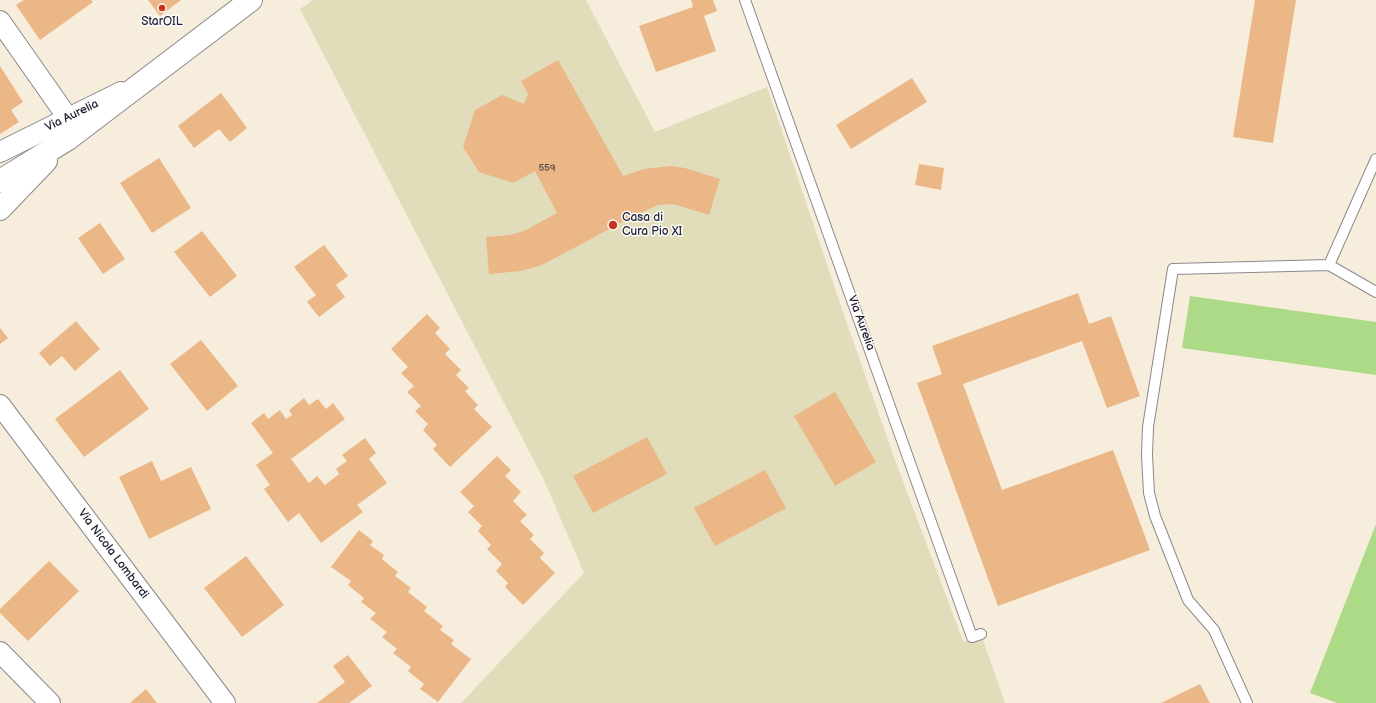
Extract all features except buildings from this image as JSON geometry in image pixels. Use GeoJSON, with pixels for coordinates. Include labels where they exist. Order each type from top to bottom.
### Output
{"type":"FeatureCollection","features":[{"type":"Feature","properties":{"kind":"main road","name":"Via Aurelia"},"geometry":{"type":"LineString","coordinates":[[0,181],[68,128],[144,81],[246,2]]}},
{"type":"Feature","properties":{"kind":"main road","name":"Via Aurelia"},"geometry":{"type":"LineString","coordinates":[[0,209],[68,128]]}},
{"type":"Feature","properties":{"kind":"street"},"geometry":{"type":"LineString","coordinates":[[0,21],[68,128]]}},
{"type":"Feature","properties":{"kind":"street","name":"Via Aurelia"},"geometry":{"type":"LineString","coordinates":[[0,152],[68,128]]}},
{"type":"Feature","properties":{"kind":"street","name":"Via Nicola Lombardi"},"geometry":{"type":"LineString","coordinates":[[0,405],[225,703]]}},
{"type":"Feature","properties":{"kind":"street"},"geometry":{"type":"LineString","coordinates":[[0,652],[50,703]]}},
{"type":"Feature","properties":{"kind":"lane","name":"Via Aurelia"},"geometry":{"type":"LineString","coordinates":[[745,0],[972,637],[981,634]]}},
{"type":"Feature","properties":{"kind":"lane"},"geometry":{"type":"LineString","coordinates":[[1329,265],[1376,159]]}},
{"type":"Feature","properties":{"kind":"lane"},"geometry":{"type":"LineString","coordinates":[[1247,703],[1214,630],[1188,600],[1155,516],[1149,493],[1147,455],[1148,427],[1173,269],[1329,265],[1376,292]]}},
{"type":"Feature","properties":{"kind":"shaded area"},"geometry":{"type":"Polygon","coordinates":[[[313,0],[586,0],[655,132],[767,87],[845,318],[895,460],[963,641],[983,640],[1005,703],[461,703],[584,573],[544,480],[300,9],[313,0]]]}},
{"type":"Feature","properties":{"kind":"green space"},"geometry":{"type":"Polygon","coordinates":[[[1190,296],[1376,322],[1376,375],[1182,348],[1190,296]]]}},
{"type":"Feature","properties":{"kind":"green space"},"geometry":{"type":"Polygon","coordinates":[[[1376,524],[1376,703],[1337,703],[1310,693],[1376,524]]]}},
{"type":"Feature","properties":{"kind":"place","name":"StarOIL"},"geometry":{"type":"Point","coordinates":[162,8]}},
{"type":"Feature","properties":{"kind":"place","name":"Casa di Cura Pio XI"},"geometry":{"type":"Point","coordinates":[613,225]}}]}
